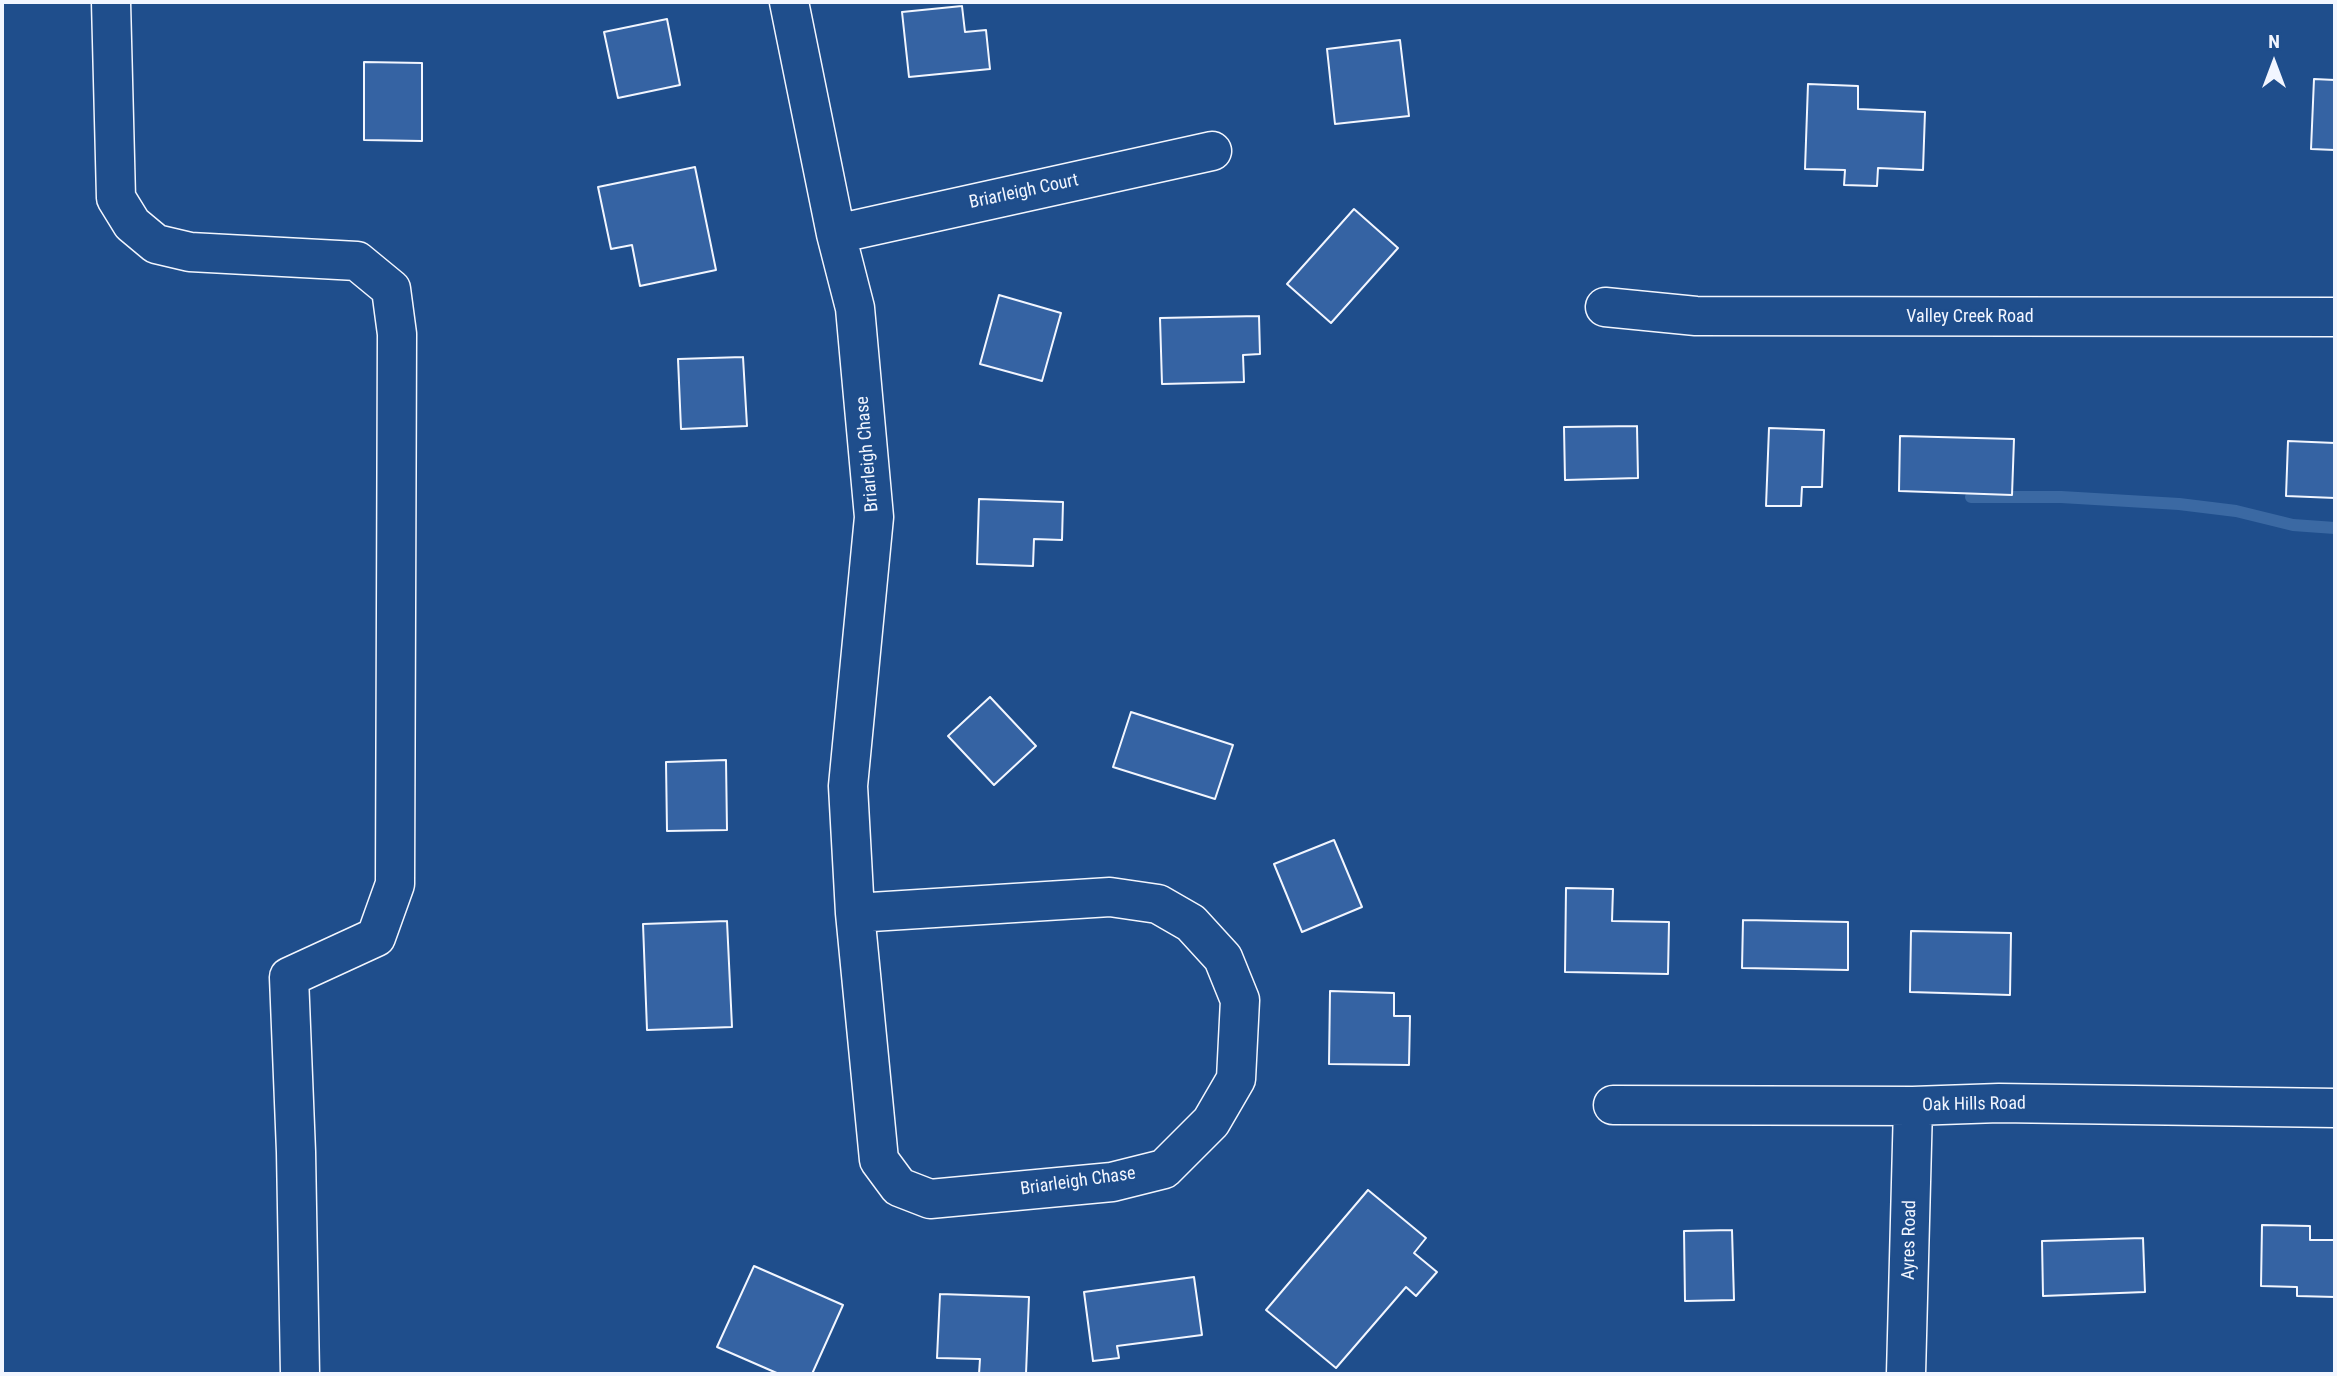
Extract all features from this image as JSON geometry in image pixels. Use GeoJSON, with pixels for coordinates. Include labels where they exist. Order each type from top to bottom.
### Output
{"type":"FeatureCollection","features":[{"type":"Feature","properties":{"kind":"street"},"geometry":{"type":"LineString","coordinates":[[111,2],[116,198],[132,224],[156,244],[190,252],[357,261],[391,289],[397,334],[395,884],[376,937],[289,977],[296,1152],[300,1374]]}},
{"type":"Feature","properties":{"kind":"street","name":"Briarleigh Chase"},"geometry":{"type":"LineString","coordinates":[[789,2],[836,233],[855,308],[874,517],[848,786],[855,913],[879,1160],[899,1187],[930,1199],[1112,1182],[1164,1169],[1211,1122],[1236,1079],[1240,1000],[1223,958],[1191,923],[1158,904],[1110,897],[855,913]]}},
{"type":"Feature","properties":{"kind":"street","name":"Briarleigh Court"},"geometry":{"type":"LineString","coordinates":[[836,233],[1212,151]]}},
{"type":"Feature","properties":{"kind":"street","name":"Valley Creek Road"},"geometry":{"type":"LineString","coordinates":[[1605,307],[1696,316],[2335,317]]}},
{"type":"Feature","properties":{"kind":"street","name":"Oak Hills Road"},"geometry":{"type":"LineString","coordinates":[[1614,1105],[1913,1106],[1999,1103],[2335,1108]]}},
{"type":"Feature","properties":{"kind":"street","name":"Ayres Road"},"geometry":{"type":"LineString","coordinates":[[1906,1374],[1913,1106]]}},
{"type":"Feature","properties":{"kind":"building"},"geometry":{"type":"Polygon","coordinates":[[[962,6],[965,32],[986,30],[990,69],[909,77],[902,12],[962,6]]]}},
{"type":"Feature","properties":{"kind":"building"},"geometry":{"type":"Polygon","coordinates":[[[667,19],[680,85],[618,98],[604,32],[667,19]]]}},
{"type":"Feature","properties":{"kind":"building"},"geometry":{"type":"Polygon","coordinates":[[[1400,40],[1409,116],[1335,124],[1327,49],[1400,40]]]}},
{"type":"Feature","properties":{"kind":"building"},"geometry":{"type":"Polygon","coordinates":[[[364,62],[422,63],[422,141],[364,140],[364,62]]]}},
{"type":"Feature","properties":{"kind":"building"},"geometry":{"type":"Polygon","coordinates":[[[2314,79],[2335,80],[2335,150],[2311,149],[2314,79]]]}},
{"type":"Feature","properties":{"kind":"building"},"geometry":{"type":"Polygon","coordinates":[[[1808,84],[1858,86],[1858,109],[1925,112],[1923,170],[1878,168],[1877,186],[1844,185],[1845,170],[1805,169],[1808,84]]]}},
{"type":"Feature","properties":{"kind":"building"},"geometry":{"type":"Polygon","coordinates":[[[695,167],[716,270],[640,286],[632,245],[611,249],[598,187],[695,167]]]}},
{"type":"Feature","properties":{"kind":"building"},"geometry":{"type":"Polygon","coordinates":[[[1354,209],[1398,248],[1331,323],[1287,284],[1354,209]]]}},
{"type":"Feature","properties":{"kind":"building"},"geometry":{"type":"Polygon","coordinates":[[[999,295],[1061,313],[1042,381],[980,364],[999,295]]]}},
{"type":"Feature","properties":{"kind":"building"},"geometry":{"type":"Polygon","coordinates":[[[1259,316],[1260,354],[1243,355],[1244,382],[1162,384],[1160,318],[1259,316]]]}},
{"type":"Feature","properties":{"kind":"building"},"geometry":{"type":"Polygon","coordinates":[[[743,357],[747,426],[681,429],[678,359],[743,357]]]}},
{"type":"Feature","properties":{"kind":"building"},"geometry":{"type":"Polygon","coordinates":[[[1637,426],[1638,478],[1565,480],[1564,427],[1637,426]]]}},
{"type":"Feature","properties":{"kind":"building"},"geometry":{"type":"Polygon","coordinates":[[[1769,428],[1824,430],[1822,487],[1802,487],[1801,506],[1766,506],[1769,428]]]}},
{"type":"Feature","properties":{"kind":"building"},"geometry":{"type":"Polygon","coordinates":[[[1900,436],[2014,439],[2012,495],[1899,491],[1900,436]]]}},
{"type":"Feature","properties":{"kind":"building"},"geometry":{"type":"Polygon","coordinates":[[[2288,441],[2335,443],[2335,498],[2286,496],[2288,441]]]}},
{"type":"Feature","properties":{"kind":"building"},"geometry":{"type":"Polygon","coordinates":[[[979,499],[1063,502],[1062,540],[1034,539],[1033,566],[977,564],[979,499]]]}},
{"type":"Feature","properties":{"kind":"building"},"geometry":{"type":"Polygon","coordinates":[[[990,697],[1036,746],[994,785],[948,736],[990,697]]]}},
{"type":"Feature","properties":{"kind":"building"},"geometry":{"type":"Polygon","coordinates":[[[1131,712],[1233,745],[1215,799],[1113,767],[1131,712]]]}},
{"type":"Feature","properties":{"kind":"building"},"geometry":{"type":"Polygon","coordinates":[[[726,760],[727,830],[667,831],[666,762],[726,760]]]}},
{"type":"Feature","properties":{"kind":"building"},"geometry":{"type":"Polygon","coordinates":[[[1334,840],[1362,907],[1302,932],[1274,864],[1334,840]]]}},
{"type":"Feature","properties":{"kind":"building"},"geometry":{"type":"Polygon","coordinates":[[[1566,888],[1613,889],[1612,921],[1669,922],[1668,974],[1565,972],[1566,888]]]}},
{"type":"Feature","properties":{"kind":"building"},"geometry":{"type":"Polygon","coordinates":[[[1743,920],[1848,922],[1848,970],[1742,968],[1743,920]]]}},
{"type":"Feature","properties":{"kind":"building"},"geometry":{"type":"Polygon","coordinates":[[[727,921],[732,1027],[647,1030],[643,924],[727,921]]]}},
{"type":"Feature","properties":{"kind":"building"},"geometry":{"type":"Polygon","coordinates":[[[1911,931],[2011,933],[2010,995],[1910,992],[1911,931]]]}},
{"type":"Feature","properties":{"kind":"building"},"geometry":{"type":"Polygon","coordinates":[[[1330,991],[1394,993],[1394,1016],[1410,1016],[1409,1065],[1329,1064],[1330,991]]]}},
{"type":"Feature","properties":{"kind":"building"},"geometry":{"type":"Polygon","coordinates":[[[1368,1190],[1426,1238],[1414,1253],[1437,1272],[1416,1296],[1406,1287],[1336,1368],[1266,1310],[1368,1190]]]}},
{"type":"Feature","properties":{"kind":"building"},"geometry":{"type":"Polygon","coordinates":[[[2262,1225],[2310,1226],[2310,1240],[2335,1240],[2335,1297],[2297,1296],[2297,1287],[2261,1286],[2262,1225]]]}},
{"type":"Feature","properties":{"kind":"building"},"geometry":{"type":"Polygon","coordinates":[[[1732,1230],[1734,1300],[1685,1301],[1684,1231],[1732,1230]]]}},
{"type":"Feature","properties":{"kind":"building"},"geometry":{"type":"Polygon","coordinates":[[[2143,1238],[2145,1292],[2043,1296],[2042,1241],[2143,1238]]]}},
{"type":"Feature","properties":{"kind":"building"},"geometry":{"type":"Polygon","coordinates":[[[754,1266],[843,1305],[812,1374],[779,1374],[717,1347],[754,1266]]]}},
{"type":"Feature","properties":{"kind":"building"},"geometry":{"type":"Polygon","coordinates":[[[1194,1277],[1202,1335],[1117,1346],[1119,1358],[1093,1361],[1084,1292],[1194,1277]]]}},
{"type":"Feature","properties":{"kind":"building"},"geometry":{"type":"Polygon","coordinates":[[[940,1294],[1029,1297],[1026,1374],[979,1374],[980,1359],[937,1358],[940,1294]]]}},
{"type":"Feature","properties":{"kind":"waterway"},"geometry":{"type":"LineString","coordinates":[[1971,497],[2061,497],[2179,504],[2236,511],[2293,525],[2335,528]]}}]}
